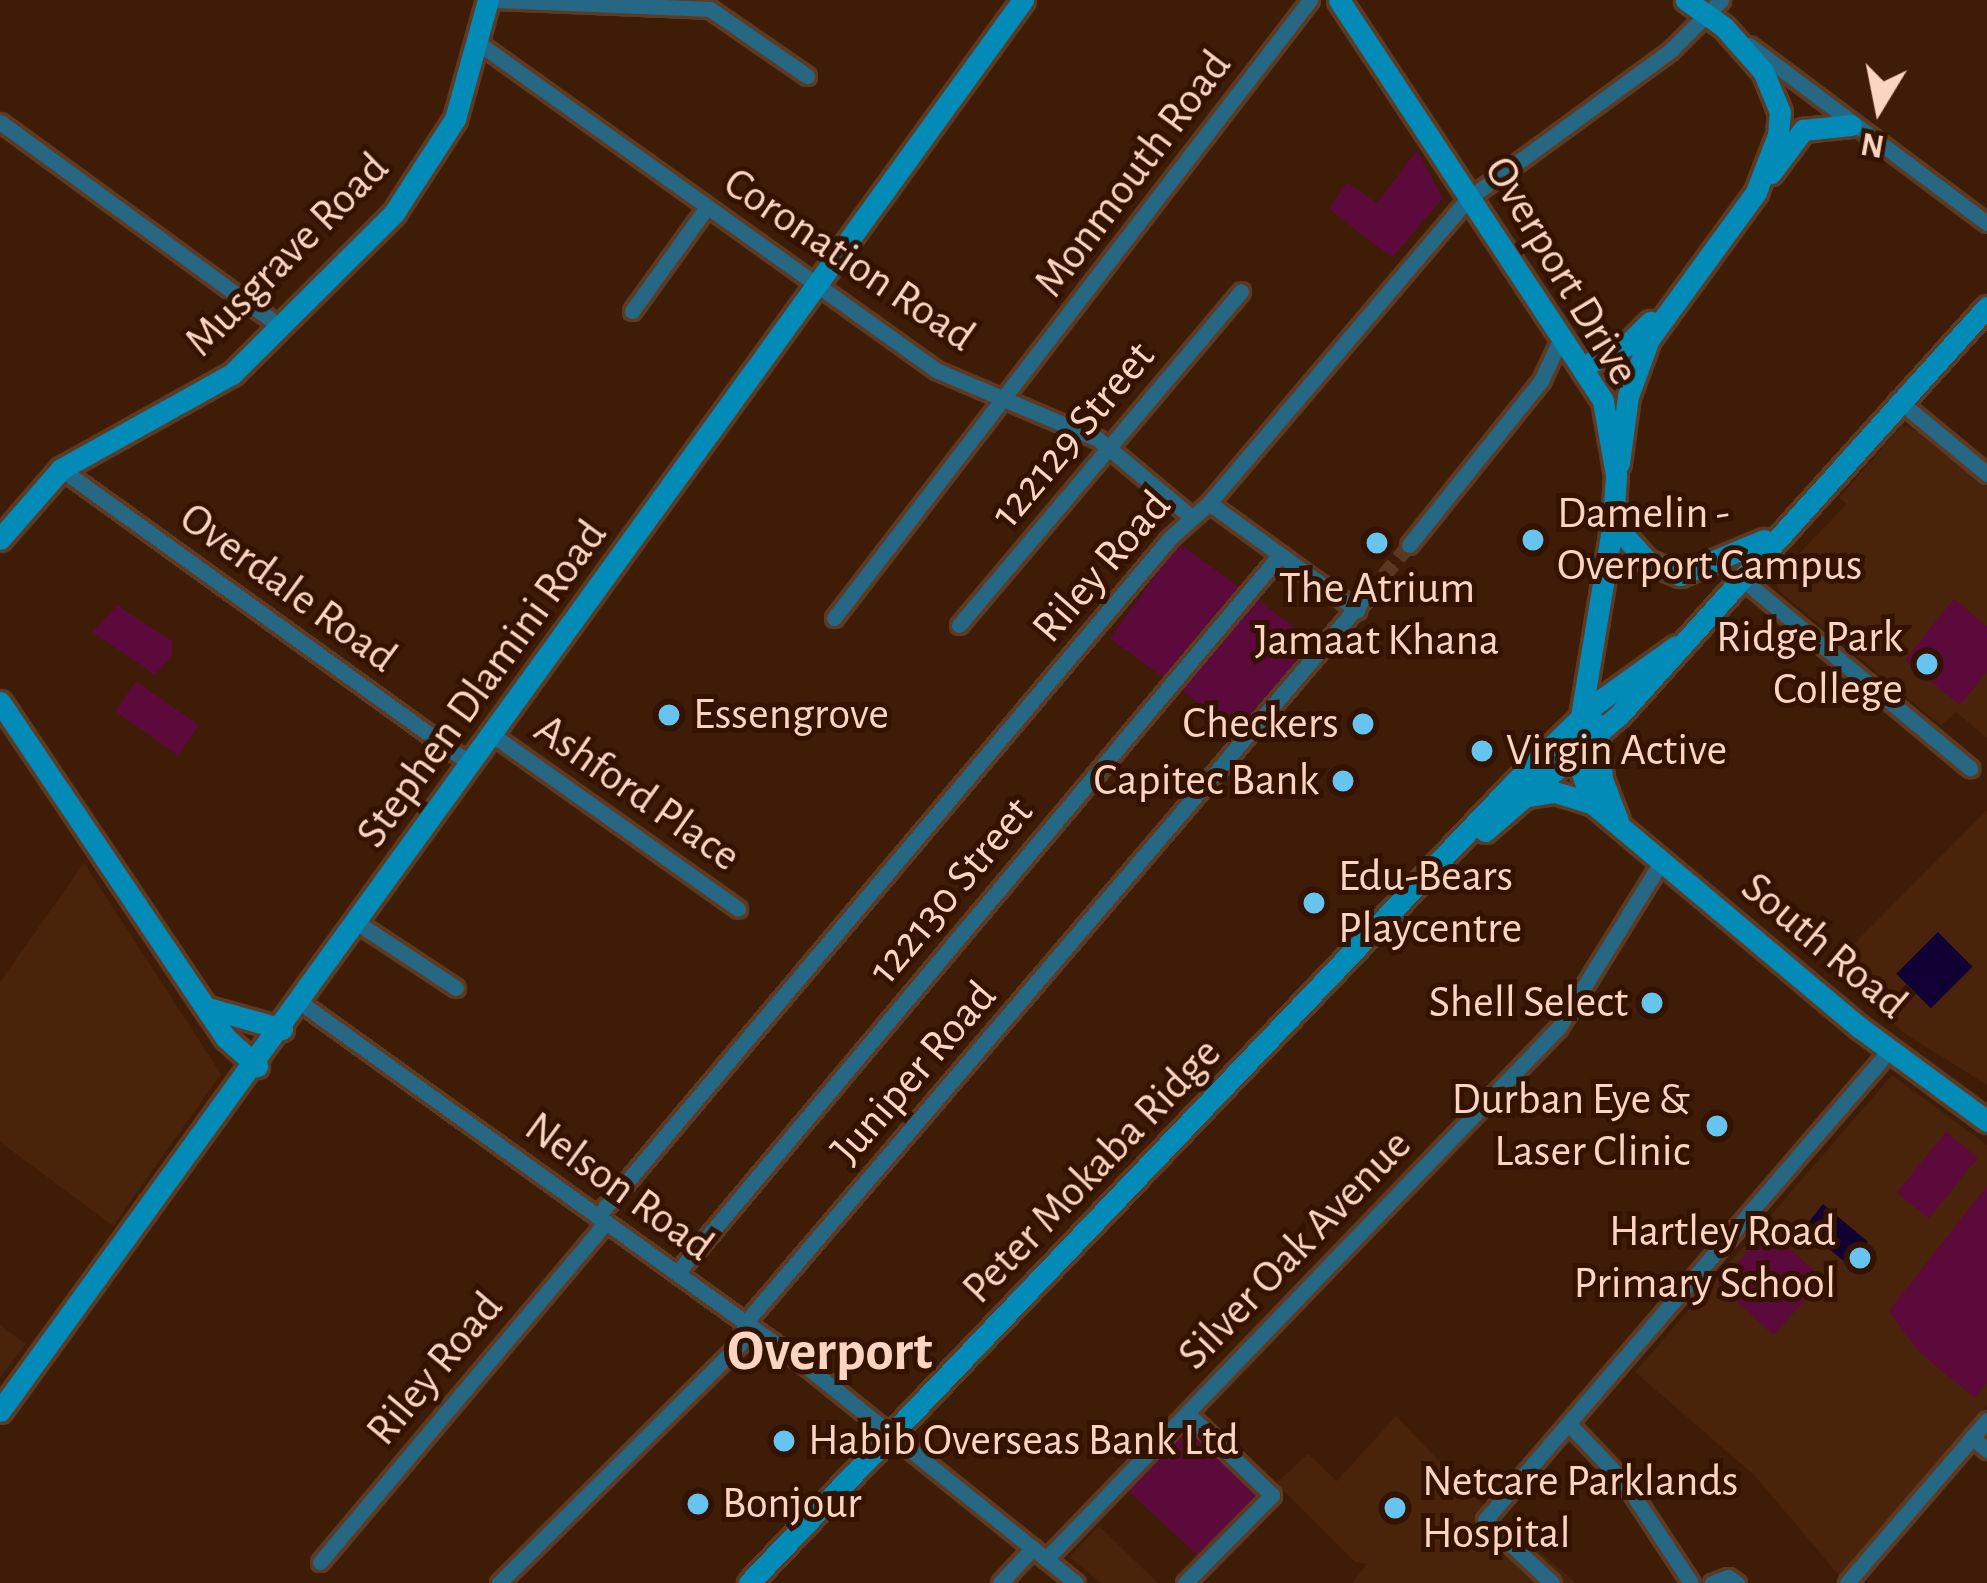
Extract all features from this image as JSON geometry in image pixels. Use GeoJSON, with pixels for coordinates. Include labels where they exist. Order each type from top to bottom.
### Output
{"type":"FeatureCollection","features":[{"type":"Feature","properties":{"kind":"street","name":"Musgrave Road"},"geometry":{"type":"LineString","coordinates":[[0,539],[61,470],[209,391],[281,327],[394,213],[434,158],[455,118],[488,0]]}},
{"type":"Feature","properties":{"kind":"street"},"geometry":{"type":"LineString","coordinates":[[498,0],[710,9],[807,76]]}},
{"type":"Feature","properties":{"kind":"street","name":"Stephen Dlamini Road"},"geometry":{"type":"LineString","coordinates":[[0,1411],[257,1066],[1023,0]]}},
{"type":"Feature","properties":{"kind":"street","name":"Monmouth Road"},"geometry":{"type":"LineString","coordinates":[[834,618],[1310,0]]}},
{"type":"Feature","properties":{"kind":"street","name":"Overport Drive"},"geometry":{"type":"LineString","coordinates":[[1339,0],[1603,401],[1616,475],[1588,703]]}},
{"type":"Feature","properties":{"kind":"street"},"geometry":{"type":"LineString","coordinates":[[1686,0],[1718,14],[1851,125],[1987,223]]}},
{"type":"Feature","properties":{"kind":"street"},"geometry":{"type":"LineString","coordinates":[[1718,14],[1763,71],[1780,112],[1756,192]]}},
{"type":"Feature","properties":{"kind":"street","name":"Riley Road"},"geometry":{"type":"LineString","coordinates":[[320,1562],[1190,515],[1209,502],[1469,198],[1718,14]]}},
{"type":"Feature","properties":{"kind":"street","name":"Coronation Road"},"geometry":{"type":"LineString","coordinates":[[477,42],[936,370],[1109,447],[1190,515]]}},
{"type":"Feature","properties":{"kind":"street"},"geometry":{"type":"LineString","coordinates":[[0,122],[281,327]]}},
{"type":"Feature","properties":{"kind":"street"},"geometry":{"type":"LineString","coordinates":[[1541,381],[1627,345],[1663,308],[1803,130],[1851,125]]}},
{"type":"Feature","properties":{"kind":"street"},"geometry":{"type":"LineString","coordinates":[[632,311],[707,207]]}},
{"type":"Feature","properties":{"kind":"street","name":"122129 Street"},"geometry":{"type":"LineString","coordinates":[[959,625],[1241,291]]}},
{"type":"Feature","properties":{"kind":"street","name":"Peter Mokaba Ridge"},"geometry":{"type":"LineString","coordinates":[[1442,865],[1598,735],[1987,307]]}},
{"type":"Feature","properties":{"kind":"street"},"geometry":{"type":"LineString","coordinates":[[1616,475],[1635,368],[1663,308]]}},
{"type":"Feature","properties":{"kind":"street"},"geometry":{"type":"LineString","coordinates":[[1409,545],[1541,381],[1563,334]]}},
{"type":"Feature","properties":{"kind":"street"},"geometry":{"type":"LineString","coordinates":[[1898,400],[1987,474]]}},
{"type":"Feature","properties":{"kind":"street","name":"Overdale Road"},"geometry":{"type":"LineString","coordinates":[[61,470],[472,765]]}},
{"type":"Feature","properties":{"kind":"street"},"geometry":{"type":"LineString","coordinates":[[1209,502],[1357,610]]}},
{"type":"Feature","properties":{"kind":"street"},"geometry":{"type":"LineString","coordinates":[[1613,524],[1647,561],[1680,575],[1706,570],[1776,534]]}},
{"type":"Feature","properties":{"kind":"street","name":"122130 Street"},"geometry":{"type":"LineString","coordinates":[[677,1273],[1280,555]]}},
{"type":"Feature","properties":{"kind":"street"},"geometry":{"type":"LineString","coordinates":[[1741,578],[1970,768]]}},
{"type":"Feature","properties":{"kind":"street","name":"Juniper Road"},"geometry":{"type":"LineString","coordinates":[[499,1583],[734,1351],[745,1324],[1370,593]]}},
{"type":"Feature","properties":{"kind":"street","name":"Peter Mokaba Ridge"},"geometry":{"type":"LineString","coordinates":[[748,1583],[1442,865],[1588,703],[1676,646]]}},
{"type":"Feature","properties":{"kind":"street"},"geometry":{"type":"LineString","coordinates":[[0,702],[231,1045],[257,1066]]}},
{"type":"Feature","properties":{"kind":"street"},"geometry":{"type":"LineString","coordinates":[[1588,703],[1618,822]]}},
{"type":"Feature","properties":{"kind":"street"},"geometry":{"type":"LineString","coordinates":[[1588,703],[1575,752],[1592,803]]}},
{"type":"Feature","properties":{"kind":"street","name":"Ashford Place"},"geometry":{"type":"LineString","coordinates":[[494,736],[738,909]]}},
{"type":"Feature","properties":{"kind":"street"},"geometry":{"type":"LineString","coordinates":[[1528,796],[1556,792],[1592,803]]}},
{"type":"Feature","properties":{"kind":"street","name":"South Road"},"geometry":{"type":"LineString","coordinates":[[1592,803],[1889,1051],[1987,1121]]}},
{"type":"Feature","properties":{"kind":"street","name":"Silver Oak Avenue"},"geometry":{"type":"LineString","coordinates":[[1000,1583],[1040,1554],[1187,1413],[1559,1027],[1662,861]]}},
{"type":"Feature","properties":{"kind":"street"},"geometry":{"type":"LineString","coordinates":[[359,924],[456,988]]}},
{"type":"Feature","properties":{"kind":"street","name":"Nelson Road"},"geometry":{"type":"LineString","coordinates":[[302,1003],[892,1433],[1076,1583]]}},
{"type":"Feature","properties":{"kind":"street"},"geometry":{"type":"LineString","coordinates":[[208,1007],[282,1030]]}},
{"type":"Feature","properties":{"kind":"street"},"geometry":{"type":"LineString","coordinates":[[1552,1583],[1485,1520],[1889,1051]]}},
{"type":"Feature","properties":{"kind":"street"},"geometry":{"type":"LineString","coordinates":[[1184,1583],[1272,1495],[1187,1413]]}},
{"type":"Feature","properties":{"kind":"street"},"geometry":{"type":"LineString","coordinates":[[1847,1583],[1987,1420]]}},
{"type":"Feature","properties":{"kind":"street"},"geometry":{"type":"LineString","coordinates":[[1570,1425],[1626,1484],[1691,1583]]}},
{"type":"Feature","properties":{"kind":"street"},"geometry":{"type":"LineString","coordinates":[[1972,1437],[1987,1450]]}},
{"type":"Feature","properties":{"kind":"street"},"geometry":{"type":"LineString","coordinates":[[1712,1583],[1729,1577],[1737,1583]]}},
{"type":"Feature","properties":{"kind":"shaded area"},"geometry":{"type":"Polygon","coordinates":[[[1417,150],[1443,198],[1392,258],[1329,209],[1347,182],[1377,203],[1417,150]]]}},
{"type":"Feature","properties":{"kind":"shaded area","name":"Ridge Park College"},"geometry":{"type":"Polygon","coordinates":[[[1902,425],[1928,436],[1987,487],[1987,738],[1956,712],[1941,726],[1778,590],[1777,576],[1847,504],[1839,498],[1902,425]]]}},
{"type":"Feature","properties":{"kind":"shaded area"},"geometry":{"type":"Polygon","coordinates":[[[1179,543],[1317,643],[1247,738],[1110,638],[1179,543]]]}},
{"type":"Feature","properties":{"kind":"shaded area"},"geometry":{"type":"Polygon","coordinates":[[[1954,599],[1987,626],[1987,672],[1960,705],[1905,660],[1954,599]]]}},
{"type":"Feature","properties":{"kind":"shaded area"},"geometry":{"type":"Polygon","coordinates":[[[117,605],[172,641],[172,657],[155,675],[92,632],[117,605]]]}},
{"type":"Feature","properties":{"kind":"shaded area"},"geometry":{"type":"Polygon","coordinates":[[[136,681],[199,725],[178,755],[115,711],[136,681]]]}},
{"type":"Feature","properties":{"kind":"shaded area","name":"Ridge Park College"},"geometry":{"type":"Polygon","coordinates":[[[1987,810],[1987,1085],[1907,1035],[1829,969],[1987,810]]]}},
{"type":"Feature","properties":{"kind":"shaded area"},"geometry":{"type":"Polygon","coordinates":[[[84,863],[221,1074],[113,1226],[0,1142],[0,982],[84,863]]]}},
{"type":"Feature","properties":{"kind":"shaded area"},"geometry":{"type":"Polygon","coordinates":[[[1938,932],[1973,967],[1931,1008],[1896,974],[1938,932]]]}},
{"type":"Feature","properties":{"kind":"shaded area","name":"Hartley Road Primary School"},"geometry":{"type":"Polygon","coordinates":[[[1892,1075],[1987,1145],[1987,1405],[1842,1579],[1755,1476],[1635,1372],[1892,1075]]]}},
{"type":"Feature","properties":{"kind":"shaded area"},"geometry":{"type":"Polygon","coordinates":[[[1946,1132],[1978,1158],[1929,1218],[1897,1193],[1946,1132]]]}},
{"type":"Feature","properties":{"kind":"shaded area"},"geometry":{"type":"Polygon","coordinates":[[[1987,1186],[1987,1383],[1975,1398],[1918,1351],[1889,1311],[1987,1186]]]}},
{"type":"Feature","properties":{"kind":"shaded area"},"geometry":{"type":"Polygon","coordinates":[[[1823,1204],[1868,1242],[1853,1260],[1845,1262],[1804,1228],[1823,1204]]]}},
{"type":"Feature","properties":{"kind":"shaded area"},"geometry":{"type":"Polygon","coordinates":[[[1768,1229],[1824,1279],[1774,1335],[1718,1285],[1768,1229]]]}},
{"type":"Feature","properties":{"kind":"shaded area"},"geometry":{"type":"Polygon","coordinates":[[[0,1325],[26,1344],[0,1378],[0,1325]]]}},
{"type":"Feature","properties":{"kind":"shaded area","name":"Netcare Parklands Hospital"},"geometry":{"type":"Polygon","coordinates":[[[1396,1416],[1466,1489],[1576,1583],[1352,1583],[1367,1564],[1355,1562],[1276,1483],[1308,1454],[1337,1481],[1396,1416]]]}},
{"type":"Feature","properties":{"kind":"shaded area"},"geometry":{"type":"Polygon","coordinates":[[[1187,1428],[1257,1493],[1199,1556],[1128,1491],[1187,1428]]]}},
{"type":"Feature","properties":{"kind":"shaded area"},"geometry":{"type":"Polygon","coordinates":[[[1099,1526],[1158,1583],[1101,1583],[1069,1557],[1099,1526]]]}},
{"type":"Feature","properties":{"kind":"tunnel"},"geometry":{"type":"LineString","coordinates":[[1369,593],[1409,545]]}},
{"type":"Feature","properties":{"kind":"place","name":"Damelin - Overport Campus"},"geometry":{"type":"Point","coordinates":[1533,540]}},
{"type":"Feature","properties":{"kind":"place","name":"The Atrium Jamaat Khana"},"geometry":{"type":"Point","coordinates":[1377,543]}},
{"type":"Feature","properties":{"kind":"place","name":"Ridge Park College"},"geometry":{"type":"Point","coordinates":[1927,664]}},
{"type":"Feature","properties":{"kind":"place","name":"Essengrove"},"geometry":{"type":"Point","coordinates":[669,715]}},
{"type":"Feature","properties":{"kind":"place","name":"Checkers"},"geometry":{"type":"Point","coordinates":[1363,724]}},
{"type":"Feature","properties":{"kind":"place","name":"Virgin Active"},"geometry":{"type":"Point","coordinates":[1482,751]}},
{"type":"Feature","properties":{"kind":"place","name":"Capitec Bank"},"geometry":{"type":"Point","coordinates":[1343,781]}},
{"type":"Feature","properties":{"kind":"place","name":"Edu-Bears Playcentre"},"geometry":{"type":"Point","coordinates":[1314,903]}},
{"type":"Feature","properties":{"kind":"place","name":"Shell Select"},"geometry":{"type":"Point","coordinates":[1652,1003]}},
{"type":"Feature","properties":{"kind":"place","name":"Durban Eye & Laser Clinic"},"geometry":{"type":"Point","coordinates":[1717,1126]}},
{"type":"Feature","properties":{"kind":"place","name":"Hartley Road Primary School"},"geometry":{"type":"Point","coordinates":[1860,1258]}},
{"type":"Feature","properties":{"kind":"place","name":"Habib Overseas Bank Ltd"},"geometry":{"type":"Point","coordinates":[784,1441]}},
{"type":"Feature","properties":{"kind":"place","name":"Bonjour"},"geometry":{"type":"Point","coordinates":[698,1504]}},
{"type":"Feature","properties":{"kind":"place","name":"Netcare Parklands Hospital"},"geometry":{"type":"Point","coordinates":[1395,1508]}},
{"type":"Feature","properties":{"kind":"district","name":"Overport"},"geometry":{"type":"Point","coordinates":[830,1352]}}]}
